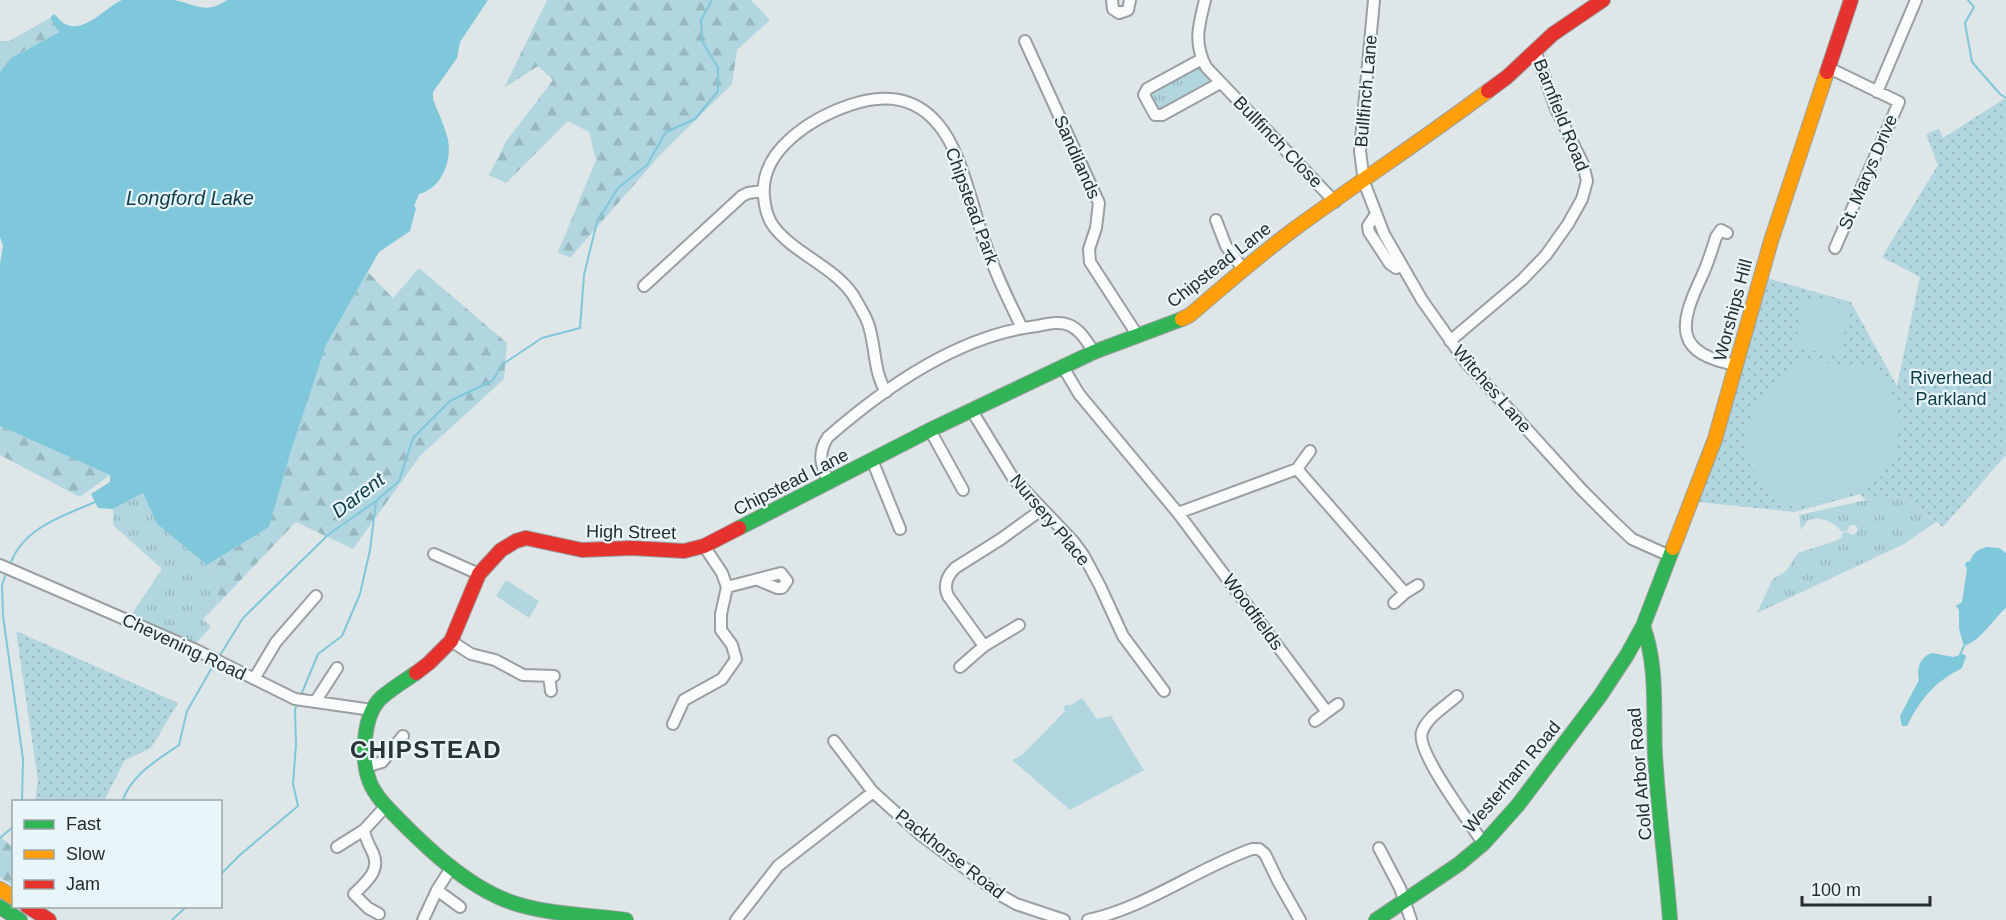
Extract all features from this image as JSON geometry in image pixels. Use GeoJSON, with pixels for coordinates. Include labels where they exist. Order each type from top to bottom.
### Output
{"type":"FeatureCollection","features":[{"type":"Feature","properties":{"kind":"main road","name":"Chipstead Lane"},"geometry":{"type":"LineString","coordinates":[[720,538],[930,430],[1094,352],[1190,315],[1243,268],[1424,139],[1507,77],[1553,34],[1603,0]]}},
{"type":"Feature","properties":{"kind":"main road","name":"Worships Hill"},"geometry":{"type":"LineString","coordinates":[[1643,627],[1715,439],[1771,241],[1851,0]]}},
{"type":"Feature","properties":{"kind":"main road","name":"High Street"},"geometry":{"type":"LineString","coordinates":[[372,711],[380,699],[429,663],[451,641],[479,574],[508,545],[526,538],[582,550],[632,548],[684,551],[704,546],[720,538]]}},
{"type":"Feature","properties":{"kind":"main road","name":"Westerham Road"},"geometry":{"type":"LineString","coordinates":[[1376,920],[1439,878],[1483,843],[1532,787],[1613,678],[1633,648],[1643,627]]}},
{"type":"Feature","properties":{"kind":"main road","name":"Cold Arbor Road"},"geometry":{"type":"LineString","coordinates":[[1643,627],[1647,632],[1650,657],[1670,920]]}},
{"type":"Feature","properties":{"kind":"main road"},"geometry":{"type":"LineString","coordinates":[[372,711],[365,745],[370,785],[386,806],[451,868],[495,896],[520,906],[626,920]]}},
{"type":"Feature","properties":{"kind":"main road"},"geometry":{"type":"LineString","coordinates":[[0,907],[20,920]]}},
{"type":"Feature","properties":{"kind":"main road"},"geometry":{"type":"LineString","coordinates":[[30,908],[49,920]]}},
{"type":"Feature","properties":{"kind":"street"},"geometry":{"type":"LineString","coordinates":[[1112,0],[1113,9],[1124,13],[1128,10],[1130,0]]}},
{"type":"Feature","properties":{"kind":"street"},"geometry":{"type":"LineString","coordinates":[[1202,59],[1197,37],[1205,0]]}},
{"type":"Feature","properties":{"kind":"street","name":"Bullfinch Lane"},"geometry":{"type":"LineString","coordinates":[[1364,182],[1360,151],[1374,0]]}},
{"type":"Feature","properties":{"kind":"street"},"geometry":{"type":"LineString","coordinates":[[1877,92],[1916,0]]}},
{"type":"Feature","properties":{"kind":"street","name":"Sandilands"},"geometry":{"type":"LineString","coordinates":[[1025,41],[1099,203],[1096,228],[1089,249],[1090,262],[1138,336]]}},
{"type":"Feature","properties":{"kind":"street","name":"Barnfield Road"},"geometry":{"type":"LineString","coordinates":[[1450,341],[1522,280],[1546,255],[1577,207],[1587,181],[1583,164],[1556,109],[1535,50]]}},
{"type":"Feature","properties":{"kind":"street","name":"Bullfinch Close"},"geometry":{"type":"LineString","coordinates":[[1220,83],[1162,115],[1155,115],[1144,95],[1147,89],[1202,59],[1220,83],[1335,202]]}},
{"type":"Feature","properties":{"kind":"street","name":"St. Marys Drive"},"geometry":{"type":"LineString","coordinates":[[1829,68],[1899,102],[1835,248]]}},
{"type":"Feature","properties":{"kind":"street","name":"Chipstead Park"},"geometry":{"type":"LineString","coordinates":[[763,191],[770,165],[777,154],[801,130],[816,119],[852,105],[884,98],[909,102],[937,122],[951,146],[990,259],[1022,328]]}},
{"type":"Feature","properties":{"kind":"street","name":"Witches Lane"},"geometry":{"type":"LineString","coordinates":[[1364,182],[1376,214],[1422,300],[1450,341],[1479,377],[1613,521],[1632,538],[1670,556]]}},
{"type":"Feature","properties":{"kind":"street"},"geometry":{"type":"LineString","coordinates":[[644,286],[742,196],[763,191],[767,214],[774,227],[842,282],[861,309],[871,334],[878,376],[886,392]]}},
{"type":"Feature","properties":{"kind":"street"},"geometry":{"type":"LineString","coordinates":[[1216,220],[1226,246],[1243,268]]}},
{"type":"Feature","properties":{"kind":"street"},"geometry":{"type":"LineString","coordinates":[[1720,231],[1693,293],[1686,315],[1685,331],[1690,344],[1699,353],[1710,359],[1737,365]]}},
{"type":"Feature","properties":{"kind":"street"},"geometry":{"type":"LineString","coordinates":[[829,483],[821,463],[822,446],[835,431],[886,392],[926,365],[948,354],[996,335],[1022,328],[1061,323],[1072,326],[1083,336],[1094,352]]}},
{"type":"Feature","properties":{"kind":"street","name":"Woodfields"},"geometry":{"type":"LineString","coordinates":[[1063,367],[1079,394],[1178,513],[1327,712]]}},
{"type":"Feature","properties":{"kind":"street","name":"Nursery Place"},"geometry":{"type":"LineString","coordinates":[[972,411],[1012,478],[1084,556],[1123,636],[1164,691]]}},
{"type":"Feature","properties":{"kind":"street"},"geometry":{"type":"LineString","coordinates":[[930,430],[963,490]]}},
{"type":"Feature","properties":{"kind":"street"},"geometry":{"type":"LineString","coordinates":[[1178,513],[1297,469],[1310,451]]}},
{"type":"Feature","properties":{"kind":"street"},"geometry":{"type":"LineString","coordinates":[[872,460],[900,529]]}},
{"type":"Feature","properties":{"kind":"street"},"geometry":{"type":"LineString","coordinates":[[1297,469],[1405,593]]}},
{"type":"Feature","properties":{"kind":"street"},"geometry":{"type":"LineString","coordinates":[[984,646],[948,596],[946,590],[949,573],[1002,539],[1041,510]]}},
{"type":"Feature","properties":{"kind":"street"},"geometry":{"type":"LineString","coordinates":[[674,724],[684,700],[722,679],[736,659],[732,645],[721,630],[721,614],[727,587],[722,573],[704,546]]}},
{"type":"Feature","properties":{"kind":"street"},"geometry":{"type":"LineString","coordinates":[[434,554],[479,574]]}},
{"type":"Feature","properties":{"kind":"street","name":"Chevening Road"},"geometry":{"type":"LineString","coordinates":[[0,565],[216,660],[298,699],[372,711]]}},
{"type":"Feature","properties":{"kind":"street"},"geometry":{"type":"LineString","coordinates":[[727,587],[758,580]]}},
{"type":"Feature","properties":{"kind":"street"},"geometry":{"type":"LineString","coordinates":[[1394,603],[1418,585]]}},
{"type":"Feature","properties":{"kind":"street"},"geometry":{"type":"LineString","coordinates":[[254,679],[276,642],[316,596]]}},
{"type":"Feature","properties":{"kind":"street"},"geometry":{"type":"LineString","coordinates":[[960,667],[984,646],[1019,625]]}},
{"type":"Feature","properties":{"kind":"street"},"geometry":{"type":"LineString","coordinates":[[451,641],[471,654],[495,660],[523,675],[551,676],[551,691]]}},
{"type":"Feature","properties":{"kind":"street"},"geometry":{"type":"LineString","coordinates":[[315,702],[337,668]]}},
{"type":"Feature","properties":{"kind":"street"},"geometry":{"type":"LineString","coordinates":[[1457,696],[1432,718],[1421,733],[1422,748],[1483,843]]}},
{"type":"Feature","properties":{"kind":"street"},"geometry":{"type":"LineString","coordinates":[[1315,721],[1338,704]]}},
{"type":"Feature","properties":{"kind":"street"},"geometry":{"type":"LineString","coordinates":[[366,767],[382,762],[403,736]]}},
{"type":"Feature","properties":{"kind":"street","name":"Packhorse Road"},"geometry":{"type":"LineString","coordinates":[[834,741],[873,792],[921,835],[1002,896],[1016,904],[1064,920]]}},
{"type":"Feature","properties":{"kind":"street"},"geometry":{"type":"LineString","coordinates":[[736,920],[778,866],[873,792]]}},
{"type":"Feature","properties":{"kind":"street"},"geometry":{"type":"LineString","coordinates":[[337,847],[364,830],[386,806]]}},
{"type":"Feature","properties":{"kind":"street"},"geometry":{"type":"LineString","coordinates":[[364,830],[375,865],[370,878],[354,894],[368,908],[379,914]]}},
{"type":"Feature","properties":{"kind":"street"},"geometry":{"type":"LineString","coordinates":[[1378,848],[1405,901],[1411,920]]}},
{"type":"Feature","properties":{"kind":"street"},"geometry":{"type":"LineString","coordinates":[[1088,920],[1114,912],[1158,893],[1251,849],[1259,849],[1265,854],[1300,920]]}},
{"type":"Feature","properties":{"kind":"street"},"geometry":{"type":"LineString","coordinates":[[423,920],[437,890],[451,868]]}},
{"type":"Feature","properties":{"kind":"street"},"geometry":{"type":"LineString","coordinates":[[437,890],[460,907]]}},
{"type":"Feature","properties":{"kind":"green space"},"geometry":{"type":"Polygon","coordinates":[[[547,0],[751,0],[770,20],[737,50],[732,84],[661,154],[570,258],[558,252],[596,160],[589,132],[568,121],[506,183],[489,175],[507,140],[553,80],[538,66],[504,88],[547,0]]]}},
{"type":"Feature","properties":{"kind":"green space"},"geometry":{"type":"Polygon","coordinates":[[[50,18],[60,31],[11,58],[0,72],[0,41],[9,41],[50,18]]]}},
{"type":"Feature","properties":{"kind":"green space"},"geometry":{"type":"Polygon","coordinates":[[[1200,66],[1212,81],[1157,112],[1148,94],[1200,66]]]}},
{"type":"Feature","properties":{"kind":"green space","name":"Riverhead Parkland"},"geometry":{"type":"Polygon","coordinates":[[[2004,99],[2006,100],[2006,455],[1943,527],[1903,496],[1866,500],[1860,494],[1795,512],[1689,501],[1760,276],[1851,302],[1897,386],[1920,277],[1882,257],[1938,165],[1926,134],[1939,129],[1943,138],[2004,99]]]}},
{"type":"Feature","properties":{"kind":"green space"},"geometry":{"type":"Polygon","coordinates":[[[419,268],[507,343],[504,379],[420,456],[353,549],[296,522],[216,606],[218,583],[207,565],[269,527],[326,345],[368,272],[393,298],[419,268]]]}},
{"type":"Feature","properties":{"kind":"green space"},"geometry":{"type":"Polygon","coordinates":[[[1801,299],[1848,304],[1842,354],[1796,349],[1801,299]]]}},
{"type":"Feature","properties":{"kind":"green space"},"geometry":{"type":"Polygon","coordinates":[[[1804,360],[1872,368],[1891,391],[1900,424],[1894,452],[1882,476],[1860,489],[1802,506],[1782,503],[1755,472],[1747,458],[1744,443],[1751,419],[1761,399],[1784,374],[1804,360]]]}},
{"type":"Feature","properties":{"kind":"green space"},"geometry":{"type":"Polygon","coordinates":[[[0,426],[110,475],[80,497],[0,455],[0,426]]]}},
{"type":"Feature","properties":{"kind":"green space"},"geometry":{"type":"Polygon","coordinates":[[[143,493],[157,524],[207,565],[218,583],[216,606],[203,619],[211,627],[196,643],[185,641],[129,618],[162,569],[113,525],[113,509],[143,493]]]}},
{"type":"Feature","properties":{"kind":"green space"},"geometry":{"type":"Polygon","coordinates":[[[1903,496],[1936,522],[1904,544],[1757,613],[1772,580],[1786,571],[1798,553],[1838,540],[1842,537],[1842,533],[1847,532],[1853,535],[1857,532],[1858,528],[1854,525],[1850,525],[1847,531],[1842,532],[1835,525],[1822,519],[1808,520],[1801,530],[1799,515],[1866,500],[1903,496]]]}},
{"type":"Feature","properties":{"kind":"green space"},"geometry":{"type":"Polygon","coordinates":[[[506,580],[539,601],[529,618],[496,596],[506,580]]]}},
{"type":"Feature","properties":{"kind":"green space"},"geometry":{"type":"Polygon","coordinates":[[[16,631],[178,703],[151,748],[125,760],[105,800],[35,800],[38,781],[16,631]]]}},
{"type":"Feature","properties":{"kind":"green space"},"geometry":{"type":"Polygon","coordinates":[[[1082,698],[1097,719],[1111,716],[1143,769],[1146,769],[1070,810],[1012,760],[1023,754],[1065,711],[1063,708],[1066,705],[1071,705],[1082,698]]]}},
{"type":"Feature","properties":{"kind":"green space"},"geometry":{"type":"Polygon","coordinates":[[[0,837],[12,846],[12,885],[0,877],[0,837]]]}},
{"type":"Feature","properties":{"kind":"water","name":"Longford Lake"},"geometry":{"type":"Polygon","coordinates":[[[122,0],[174,0],[207,8],[227,0],[488,0],[460,42],[457,58],[433,92],[433,99],[448,140],[446,166],[439,180],[427,191],[419,194],[414,206],[416,208],[410,231],[379,252],[326,345],[269,527],[207,565],[157,524],[143,493],[113,509],[98,508],[91,494],[110,482],[110,475],[0,426],[0,264],[3,246],[0,237],[0,72],[11,58],[59,32],[50,18],[54,14],[65,24],[80,25],[122,0]]]}},
{"type":"Feature","properties":{"kind":"water"},"geometry":{"type":"Polygon","coordinates":[[[1987,547],[1999,548],[2006,553],[2006,608],[1982,634],[1964,646],[1959,629],[1959,610],[1956,606],[1962,602],[1967,569],[1965,565],[1977,551],[1987,547]]]}},
{"type":"Feature","properties":{"kind":"water"},"geometry":{"type":"Polygon","coordinates":[[[1932,653],[1953,657],[1963,654],[1966,656],[1962,668],[1936,685],[1923,699],[1907,726],[1902,726],[1900,716],[1919,680],[1920,664],[1924,657],[1932,653]]]}},
{"type":"Feature","properties":{"kind":"waterway","name":"Darent"},"geometry":{"type":"LineString","coordinates":[[219,657],[243,618],[329,534],[376,501],[399,481],[413,438],[450,401],[492,381],[503,364],[542,338],[580,328],[584,275],[597,222],[618,188],[647,165],[666,132],[695,119],[718,91],[718,68],[702,41],[701,20],[712,0]]}},
{"type":"Feature","properties":{"kind":"waterway"},"geometry":{"type":"LineString","coordinates":[[1968,0],[1974,7],[1965,23],[1972,62],[2006,98]]}},
{"type":"Feature","properties":{"kind":"waterway"},"geometry":{"type":"LineString","coordinates":[[11,562],[17,550],[35,531],[95,502]]}},
{"type":"Feature","properties":{"kind":"waterway"},"geometry":{"type":"LineString","coordinates":[[301,695],[318,654],[342,636],[360,594],[370,550],[376,502]]}},
{"type":"Feature","properties":{"kind":"waterway"},"geometry":{"type":"LineString","coordinates":[[5,576],[2,585],[3,616],[23,759],[22,800]]}},
{"type":"Feature","properties":{"kind":"waterway"},"geometry":{"type":"LineString","coordinates":[[1960,655],[1964,646]]}},
{"type":"Feature","properties":{"kind":"waterway","name":"Darent"},"geometry":{"type":"LineString","coordinates":[[123,800],[138,776],[179,745],[187,711],[214,664]]}},
{"type":"Feature","properties":{"kind":"waterway"},"geometry":{"type":"LineString","coordinates":[[222,873],[298,806],[293,784],[296,744],[295,709],[298,703]]}},
{"type":"Feature","properties":{"kind":"waterway"},"geometry":{"type":"LineString","coordinates":[[0,838],[12,828]]}},
{"type":"Feature","properties":{"kind":"waterway","name":"Darent"},"geometry":{"type":"LineString","coordinates":[[172,920],[185,908]]}},
{"type":"Feature","properties":{"kind":"traffic: fast"},"geometry":{"type":"LineString","coordinates":[[739,528],[930,430],[1094,352],[1182,319]]}},
{"type":"Feature","properties":{"kind":"traffic: fast"},"geometry":{"type":"LineString","coordinates":[[1376,920],[1459,864],[1484,843],[1518,805],[1600,696],[1627,655],[1643,626],[1673,548]]}},
{"type":"Feature","properties":{"kind":"traffic: fast"},"geometry":{"type":"LineString","coordinates":[[1643,626],[1653,673],[1656,775],[1670,920]]}},
{"type":"Feature","properties":{"kind":"traffic: fast"},"geometry":{"type":"LineString","coordinates":[[416,673],[381,698],[370,715],[365,737],[365,760],[366,771],[377,796],[429,849],[482,889],[520,905],[546,911],[626,920]]}},
{"type":"Feature","properties":{"kind":"traffic: fast"},"geometry":{"type":"LineString","coordinates":[[0,907],[20,920]]}},
{"type":"Feature","properties":{"kind":"traffic: slow"},"geometry":{"type":"LineString","coordinates":[[1673,548],[1715,439],[1771,241],[1827,72]]}},
{"type":"Feature","properties":{"kind":"traffic: slow"},"geometry":{"type":"LineString","coordinates":[[1182,319],[1190,315],[1293,230],[1488,91]]}},
{"type":"Feature","properties":{"kind":"traffic: slow"},"geometry":{"type":"LineString","coordinates":[[0,889],[12,897]]}},
{"type":"Feature","properties":{"kind":"traffic: jam"},"geometry":{"type":"LineString","coordinates":[[1488,91],[1507,77],[1553,34],[1603,0]]}},
{"type":"Feature","properties":{"kind":"traffic: jam"},"geometry":{"type":"LineString","coordinates":[[1827,72],[1851,0]]}},
{"type":"Feature","properties":{"kind":"traffic: jam"},"geometry":{"type":"LineString","coordinates":[[416,673],[451,641],[479,574],[501,550],[516,541],[526,538],[582,550],[632,548],[684,551],[704,546],[739,528]]}},
{"type":"Feature","properties":{"kind":"traffic: jam"},"geometry":{"type":"LineString","coordinates":[[30,908],[49,920]]}},
{"type":"Feature","properties":{"kind":"district","name":"CHIPSTEAD"},"geometry":{"type":"Point","coordinates":[426,750]}}]}
